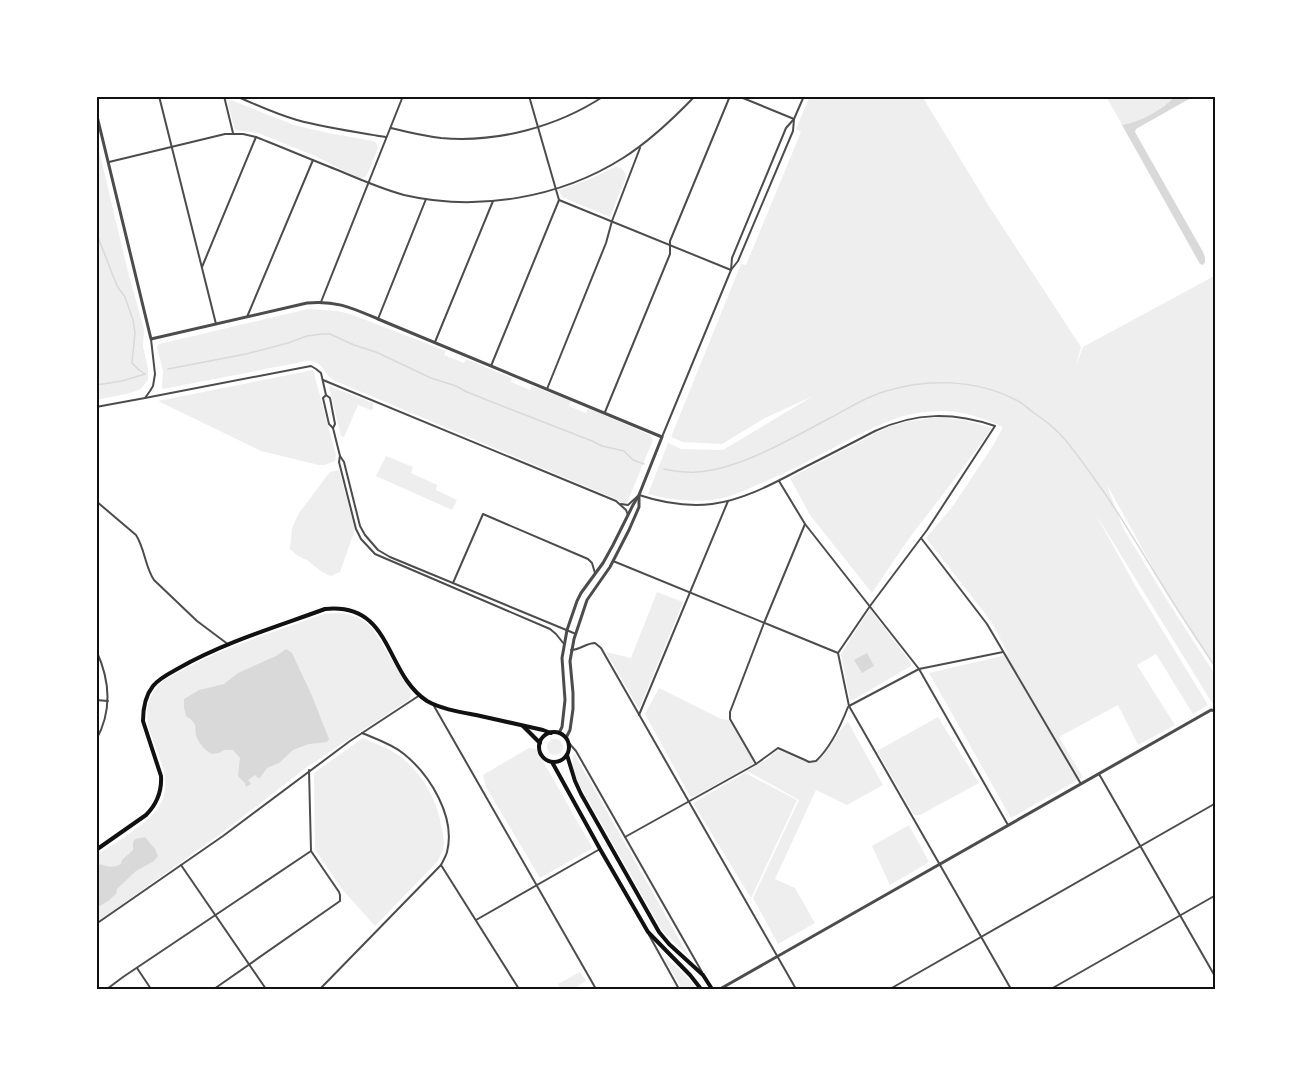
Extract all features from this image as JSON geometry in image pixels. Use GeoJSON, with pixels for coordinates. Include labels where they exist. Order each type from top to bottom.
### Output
{"type":"FeatureCollection","features":[{"type":"Feature","properties":{"kind":"main road"},"geometry":{"type":"LineString","coordinates":[[96,850],[146,815],[159,797],[161,776],[143,721],[144,704],[158,681],[200,657],[325,609],[349,609],[360,614],[376,628],[411,685],[433,704],[559,733],[567,740],[569,751],[560,761],[552,762]]}},
{"type":"Feature","properties":{"kind":"main road"},"geometry":{"type":"LineString","coordinates":[[522,726],[540,743]]}},
{"type":"Feature","properties":{"kind":"main road"},"geometry":{"type":"LineString","coordinates":[[551,733],[544,736],[540,743],[542,755],[552,762],[648,932],[701,989]]}},
{"type":"Feature","properties":{"kind":"main road"},"geometry":{"type":"LineString","coordinates":[[567,755],[581,794],[659,932],[703,975],[712,989]]}},
{"type":"Feature","properties":{"kind":"street"},"geometry":{"type":"LineString","coordinates":[[159,96],[216,324]]}},
{"type":"Feature","properties":{"kind":"street"},"geometry":{"type":"LineString","coordinates":[[224,96],[233,133]]}},
{"type":"Feature","properties":{"kind":"street"},"geometry":{"type":"LineString","coordinates":[[236,96],[303,122],[387,137]]}},
{"type":"Feature","properties":{"kind":"street"},"geometry":{"type":"LineString","coordinates":[[321,302],[403,96]]}},
{"type":"Feature","properties":{"kind":"street"},"geometry":{"type":"LineString","coordinates":[[491,366],[559,200],[529,96]]}},
{"type":"Feature","properties":{"kind":"street"},"geometry":{"type":"LineString","coordinates":[[391,128],[429,136],[464,138],[499,136],[538,127],[579,111],[604,96]]}},
{"type":"Feature","properties":{"kind":"street"},"geometry":{"type":"LineString","coordinates":[[109,162],[233,133],[256,137],[395,192],[426,199],[493,201],[556,188],[608,167],[641,146],[695,96]]}},
{"type":"Feature","properties":{"kind":"street"},"geometry":{"type":"LineString","coordinates":[[605,412],[670,254],[669,245],[730,96]]}},
{"type":"Feature","properties":{"kind":"street"},"geometry":{"type":"LineString","coordinates":[[738,96],[794,119]]}},
{"type":"Feature","properties":{"kind":"street"},"geometry":{"type":"LineString","coordinates":[[731,270],[732,258],[786,128],[794,119],[804,96]]}},
{"type":"Feature","properties":{"kind":"street"},"geometry":{"type":"LineString","coordinates":[[96,112],[151,339],[155,374],[153,386],[145,398]]}},
{"type":"Feature","properties":{"kind":"street"},"geometry":{"type":"LineString","coordinates":[[559,733],[565,700],[562,665],[564,644],[581,593],[614,545],[639,495],[731,270],[738,261],[784,153],[793,131],[794,119]]}},
{"type":"Feature","properties":{"kind":"street"},"geometry":{"type":"LineString","coordinates":[[202,267],[256,137]]}},
{"type":"Feature","properties":{"kind":"street"},"geometry":{"type":"LineString","coordinates":[[547,389],[606,243],[612,221],[641,146]]}},
{"type":"Feature","properties":{"kind":"street"},"geometry":{"type":"LineString","coordinates":[[247,317],[313,160]]}},
{"type":"Feature","properties":{"kind":"street"},"geometry":{"type":"LineString","coordinates":[[378,319],[426,199]]}},
{"type":"Feature","properties":{"kind":"street"},"geometry":{"type":"LineString","coordinates":[[559,200],[731,270]]}},
{"type":"Feature","properties":{"kind":"street"},"geometry":{"type":"LineString","coordinates":[[435,342],[493,201]]}},
{"type":"Feature","properties":{"kind":"street"},"geometry":{"type":"LineString","coordinates":[[151,339],[307,303],[343,305],[662,437]]}},
{"type":"Feature","properties":{"kind":"street"},"geometry":{"type":"LineString","coordinates":[[96,407],[311,366],[321,373],[326,395],[330,398],[335,424],[333,428]]}},
{"type":"Feature","properties":{"kind":"street"},"geometry":{"type":"LineString","coordinates":[[323,380],[616,501],[621,504],[628,515]]}},
{"type":"Feature","properties":{"kind":"street"},"geometry":{"type":"LineString","coordinates":[[326,395],[323,398],[329,424],[333,428],[340,456],[344,462],[360,526],[378,550],[576,634]]}},
{"type":"Feature","properties":{"kind":"street"},"geometry":{"type":"LineString","coordinates":[[639,495],[662,502],[684,505],[728,501],[779,481],[887,425],[927,416],[948,416],[995,426],[921,538],[838,653],[849,706],[1011,989]]}},
{"type":"Feature","properties":{"kind":"street"},"geometry":{"type":"LineString","coordinates":[[340,456],[339,462],[356,529],[375,554],[550,629],[564,644]]}},
{"type":"Feature","properties":{"kind":"street"},"geometry":{"type":"LineString","coordinates":[[779,481],[805,524],[919,669],[1008,825]]}},
{"type":"Feature","properties":{"kind":"street"},"geometry":{"type":"LineString","coordinates":[[621,504],[628,505],[639,495]]}},
{"type":"Feature","properties":{"kind":"street"},"geometry":{"type":"LineString","coordinates":[[639,495],[639,507],[613,561],[586,600],[571,650],[573,702],[567,740],[576,751],[703,975]]}},
{"type":"Feature","properties":{"kind":"street"},"geometry":{"type":"LineString","coordinates":[[96,501],[136,535],[154,579],[197,621],[229,645]]}},
{"type":"Feature","properties":{"kind":"street"},"geometry":{"type":"LineString","coordinates":[[639,715],[728,501]]}},
{"type":"Feature","properties":{"kind":"street"},"geometry":{"type":"LineString","coordinates":[[453,583],[483,514],[588,559],[595,573]]}},
{"type":"Feature","properties":{"kind":"street"},"geometry":{"type":"LineString","coordinates":[[756,764],[730,719],[729,712],[805,524]]}},
{"type":"Feature","properties":{"kind":"street"},"geometry":{"type":"LineString","coordinates":[[921,538],[983,619],[1081,784]]}},
{"type":"Feature","properties":{"kind":"street"},"geometry":{"type":"LineString","coordinates":[[613,561],[838,653]]}},
{"type":"Feature","properties":{"kind":"street"},"geometry":{"type":"LineString","coordinates":[[571,650],[580,649],[591,643],[598,645],[796,989]]}},
{"type":"Feature","properties":{"kind":"street"},"geometry":{"type":"LineString","coordinates":[[96,650],[106,676],[108,701],[105,718],[96,740]]}},
{"type":"Feature","properties":{"kind":"street"},"geometry":{"type":"LineString","coordinates":[[625,837],[756,764],[778,748],[809,762],[816,761],[827,748],[849,706],[919,669],[1003,652]]}},
{"type":"Feature","properties":{"kind":"street"},"geometry":{"type":"LineString","coordinates":[[96,924],[223,836],[309,770],[420,695]]}},
{"type":"Feature","properties":{"kind":"street"},"geometry":{"type":"LineString","coordinates":[[96,700],[108,701]]}},
{"type":"Feature","properties":{"kind":"street"},"geometry":{"type":"LineString","coordinates":[[433,704],[596,989]]}},
{"type":"Feature","properties":{"kind":"street"},"geometry":{"type":"LineString","coordinates":[[720,989],[1211,710],[1216,711]]}},
{"type":"Feature","properties":{"kind":"street"},"geometry":{"type":"LineString","coordinates":[[320,989],[441,865],[449,840],[441,802],[419,767],[402,752],[362,733]]}},
{"type":"Feature","properties":{"kind":"street"},"geometry":{"type":"LineString","coordinates":[[214,989],[338,904],[339,892],[310,851],[309,770]]}},
{"type":"Feature","properties":{"kind":"street"},"geometry":{"type":"LineString","coordinates":[[1099,774],[1216,978]]}},
{"type":"Feature","properties":{"kind":"street"},"geometry":{"type":"LineString","coordinates":[[890,989],[1216,803]]}},
{"type":"Feature","properties":{"kind":"street"},"geometry":{"type":"LineString","coordinates":[[476,920],[600,849]]}},
{"type":"Feature","properties":{"kind":"street"},"geometry":{"type":"LineString","coordinates":[[107,989],[310,851]]}},
{"type":"Feature","properties":{"kind":"street"},"geometry":{"type":"LineString","coordinates":[[181,865],[266,989]]}},
{"type":"Feature","properties":{"kind":"street"},"geometry":{"type":"LineString","coordinates":[[441,865],[519,989]]}},
{"type":"Feature","properties":{"kind":"street"},"geometry":{"type":"LineString","coordinates":[[1051,989],[1216,895]]}},
{"type":"Feature","properties":{"kind":"street"},"geometry":{"type":"LineString","coordinates":[[648,932],[680,989]]}},
{"type":"Feature","properties":{"kind":"street"},"geometry":{"type":"LineString","coordinates":[[136,968],[152,989]]}},
{"type":"Feature","properties":{"kind":"shaded area"},"geometry":{"type":"Polygon","coordinates":[[[810,96],[922,96],[987,203],[1081,347],[1076,366],[1083,347],[1216,275],[1216,669],[1168,595],[1106,483],[1123,528],[1216,676],[1216,706],[1095,513],[1136,587],[1208,705],[1193,714],[1156,654],[1137,665],[1175,725],[1138,745],[1118,705],[1059,737],[1083,777],[1011,818],[929,673],[1008,654],[991,621],[926,538],[953,506],[1003,427],[962,413],[937,411],[913,414],[881,424],[783,474],[730,496],[695,501],[648,494],[668,443],[681,449],[723,450],[813,396],[765,418],[722,444],[683,442],[671,437],[741,264],[746,265],[801,132],[796,129],[810,96]]]}},
{"type":"Feature","properties":{"kind":"shaded area"},"geometry":{"type":"Polygon","coordinates":[[[1106,96],[1176,96],[1151,114],[1122,125],[1106,96]]]}},
{"type":"Feature","properties":{"kind":"shaded area"},"geometry":{"type":"Polygon","coordinates":[[[1176,96],[1190,96],[1189,99],[1136,129],[1135,132],[1203,252],[1205,262],[1203,265],[1200,264],[1122,125],[1151,114],[1176,96]]]}},
{"type":"Feature","properties":{"kind":"shaded area"},"geometry":{"type":"Polygon","coordinates":[[[231,100],[294,125],[374,141],[378,148],[367,175],[360,179],[315,156],[258,133],[235,130],[228,104],[231,100]]]}},
{"type":"Feature","properties":{"kind":"shaded area"},"geometry":{"type":"Polygon","coordinates":[[[96,138],[144,329],[143,347],[148,380],[141,389],[96,400],[96,138]]]}},
{"type":"Feature","properties":{"kind":"shaded area"},"geometry":{"type":"Polygon","coordinates":[[[615,167],[622,169],[626,177],[610,217],[562,197],[559,190],[615,167]]]}},
{"type":"Feature","properties":{"kind":"shaded area"},"geometry":{"type":"Polygon","coordinates":[[[308,309],[338,311],[353,315],[446,351],[444,355],[464,363],[466,359],[512,378],[511,382],[530,390],[532,386],[571,401],[569,406],[586,413],[588,408],[650,435],[653,440],[627,503],[623,504],[616,499],[333,380],[312,361],[162,388],[163,371],[157,347],[159,344],[308,309]]]}},
{"type":"Feature","properties":{"kind":"shaded area"},"geometry":{"type":"Polygon","coordinates":[[[313,370],[336,455],[335,461],[325,465],[261,451],[158,401],[313,370]]]}},
{"type":"Feature","properties":{"kind":"shaded area"},"geometry":{"type":"Polygon","coordinates":[[[329,386],[373,403],[371,410],[358,405],[344,437],[341,436],[329,386]]]}},
{"type":"Feature","properties":{"kind":"shaded area"},"geometry":{"type":"Polygon","coordinates":[[[938,417],[964,420],[992,428],[907,541],[872,593],[810,515],[790,478],[888,427],[938,417]]]}},
{"type":"Feature","properties":{"kind":"shaded area"},"geometry":{"type":"Polygon","coordinates":[[[386,456],[413,467],[411,473],[437,485],[436,490],[457,500],[452,510],[376,476],[386,456]]]}},
{"type":"Feature","properties":{"kind":"shaded area"},"geometry":{"type":"Polygon","coordinates":[[[339,470],[355,529],[340,572],[331,576],[290,549],[292,528],[299,513],[330,472],[339,470]]]}},
{"type":"Feature","properties":{"kind":"shaded area"},"geometry":{"type":"Polygon","coordinates":[[[657,592],[683,602],[639,709],[606,652],[631,658],[657,592]]]}},
{"type":"Feature","properties":{"kind":"shaded area"},"geometry":{"type":"Polygon","coordinates":[[[870,609],[911,666],[850,700],[841,654],[870,609]]]}},
{"type":"Feature","properties":{"kind":"shaded area"},"geometry":{"type":"Polygon","coordinates":[[[336,613],[356,617],[373,629],[409,688],[410,699],[307,767],[223,832],[96,923],[96,855],[146,821],[158,808],[165,793],[165,777],[147,717],[149,702],[157,687],[173,675],[218,653],[324,614],[336,613]]]}},
{"type":"Feature","properties":{"kind":"shaded area"},"geometry":{"type":"Polygon","coordinates":[[[286,649],[292,653],[329,739],[327,742],[309,744],[293,750],[279,763],[267,768],[260,778],[255,775],[248,780],[251,784],[246,787],[238,776],[240,758],[233,750],[212,754],[200,743],[195,724],[186,716],[184,699],[199,690],[224,684],[238,673],[286,649]]]}},
{"type":"Feature","properties":{"kind":"shaded area"},"geometry":{"type":"Polygon","coordinates":[[[867,653],[874,666],[862,673],[854,660],[867,653]]]}},
{"type":"Feature","properties":{"kind":"shaded area"},"geometry":{"type":"Polygon","coordinates":[[[659,688],[721,719],[729,720],[755,763],[691,798],[645,714],[659,688]]]}},
{"type":"Feature","properties":{"kind":"shaded area"},"geometry":{"type":"Polygon","coordinates":[[[938,717],[979,783],[920,815],[914,815],[877,751],[938,717]]]}},
{"type":"Feature","properties":{"kind":"shaded area"},"geometry":{"type":"Polygon","coordinates":[[[848,722],[883,785],[847,805],[816,790],[775,879],[795,888],[815,923],[778,944],[753,898],[799,800],[747,771],[778,750],[809,763],[816,762],[848,722]]]}},
{"type":"Feature","properties":{"kind":"shaded area"},"geometry":{"type":"Polygon","coordinates":[[[363,738],[397,754],[416,771],[436,806],[444,840],[443,851],[437,862],[375,926],[342,889],[315,850],[314,773],[363,738]]]}},
{"type":"Feature","properties":{"kind":"shaded area"},"geometry":{"type":"Polygon","coordinates":[[[552,739],[558,739],[563,747],[561,753],[552,755],[547,750],[547,744],[552,739]]]}},
{"type":"Feature","properties":{"kind":"shaded area"},"geometry":{"type":"Polygon","coordinates":[[[529,748],[536,749],[592,847],[540,878],[486,787],[483,775],[529,748]]]}},
{"type":"Feature","properties":{"kind":"shaded area"},"geometry":{"type":"Polygon","coordinates":[[[574,753],[689,957],[662,930],[578,782],[572,765],[574,753]]]}},
{"type":"Feature","properties":{"kind":"shaded area"},"geometry":{"type":"Polygon","coordinates":[[[745,773],[797,800],[751,898],[693,803],[745,773]]]}},
{"type":"Feature","properties":{"kind":"shaded area"},"geometry":{"type":"Polygon","coordinates":[[[909,825],[929,862],[890,885],[872,846],[909,825]]]}},
{"type":"Feature","properties":{"kind":"shaded area"},"geometry":{"type":"Polygon","coordinates":[[[145,837],[158,856],[154,861],[136,871],[108,901],[96,907],[98,876],[96,873],[100,864],[111,867],[121,864],[122,860],[133,850],[135,839],[145,837]]]}},
{"type":"Feature","properties":{"kind":"shaded area"},"geometry":{"type":"Polygon","coordinates":[[[664,958],[676,966],[698,989],[682,989],[664,958]]]}},
{"type":"Feature","properties":{"kind":"shaded area"},"geometry":{"type":"Polygon","coordinates":[[[580,972],[586,981],[573,989],[561,989],[558,984],[580,972]]]}},
{"type":"Feature","properties":{"kind":"waterway"},"geometry":{"type":"LineString","coordinates":[[96,232],[133,320],[135,333],[132,363],[145,374]]}},
{"type":"Feature","properties":{"kind":"waterway"},"geometry":{"type":"LineString","coordinates":[[168,369],[246,354],[307,336],[330,334],[376,352],[431,378],[456,386],[602,446],[624,451],[633,460],[644,464]]}},
{"type":"Feature","properties":{"kind":"waterway"},"geometry":{"type":"LineString","coordinates":[[96,385],[145,374]]}},
{"type":"Feature","properties":{"kind":"waterway"},"geometry":{"type":"LineString","coordinates":[[664,469],[692,472],[730,466],[782,443],[869,397],[899,387],[951,383],[1001,393],[1021,403],[1044,420],[1072,448],[1114,507],[1216,668]]}}]}
